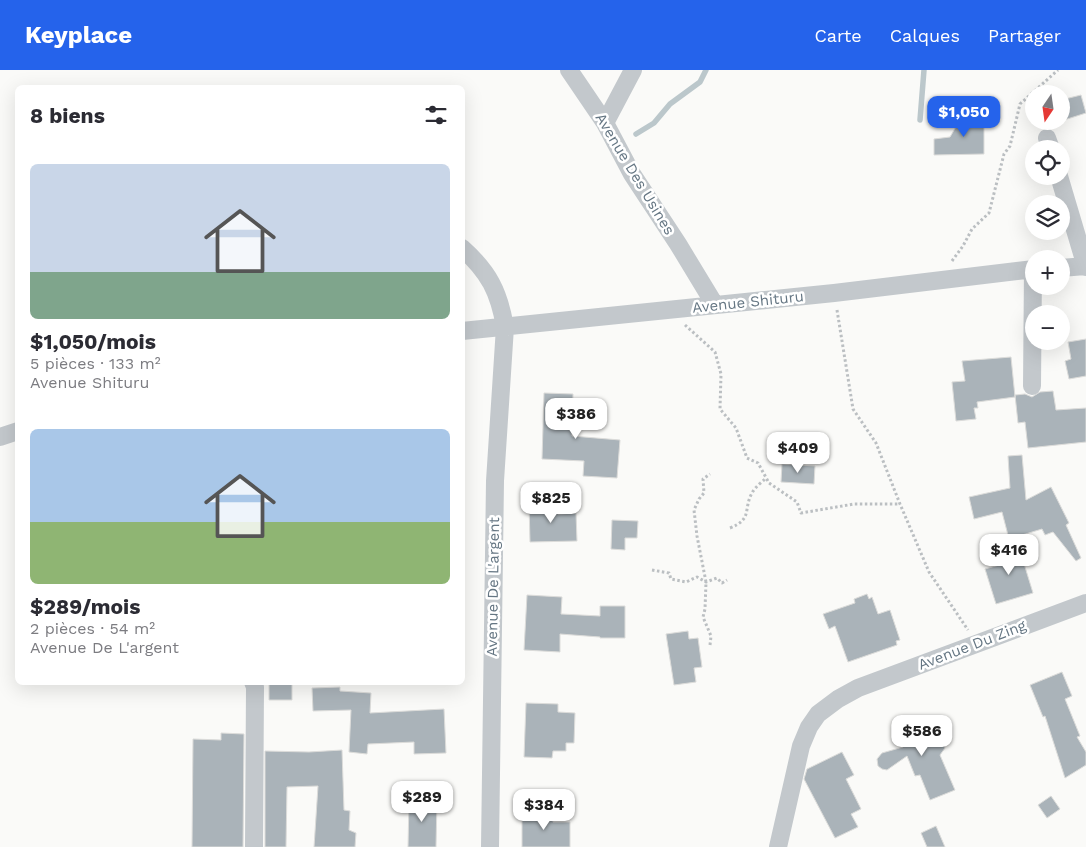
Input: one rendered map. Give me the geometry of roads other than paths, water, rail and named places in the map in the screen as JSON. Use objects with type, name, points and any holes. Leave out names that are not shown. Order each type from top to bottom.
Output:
[{"type":"street","name":"Avenue Des Usines","points":[[569,70],[605,124],[632,174],[715,305]]},
{"type":"street","points":[[605,124],[632,70]]},
{"type":"street","points":[[1062,185],[1086,266],[1070,267]]},
{"type":"street","name":"Avenue De L'argent","points":[[465,251],[478,262],[490,279],[502,304],[505,327],[495,481],[490,847]]},
{"type":"street","name":"Avenue Shituru","points":[[465,331],[670,311],[1025,270]]},
{"type":"street","points":[[1032,386],[1033,295]]},
{"type":"street","points":[[0,437],[15,432]]},
{"type":"street","name":"Avenue Du Zing","points":[[778,847],[801,746],[809,727],[818,714],[838,699],[858,688],[1086,603]]},
{"type":"street","points":[[254,685],[254,847]]},
{"type":"waterway","points":[[636,134],[654,123],[670,104],[700,82],[706,70]]},
{"type":"waterway","points":[[920,120],[924,70]]}]
